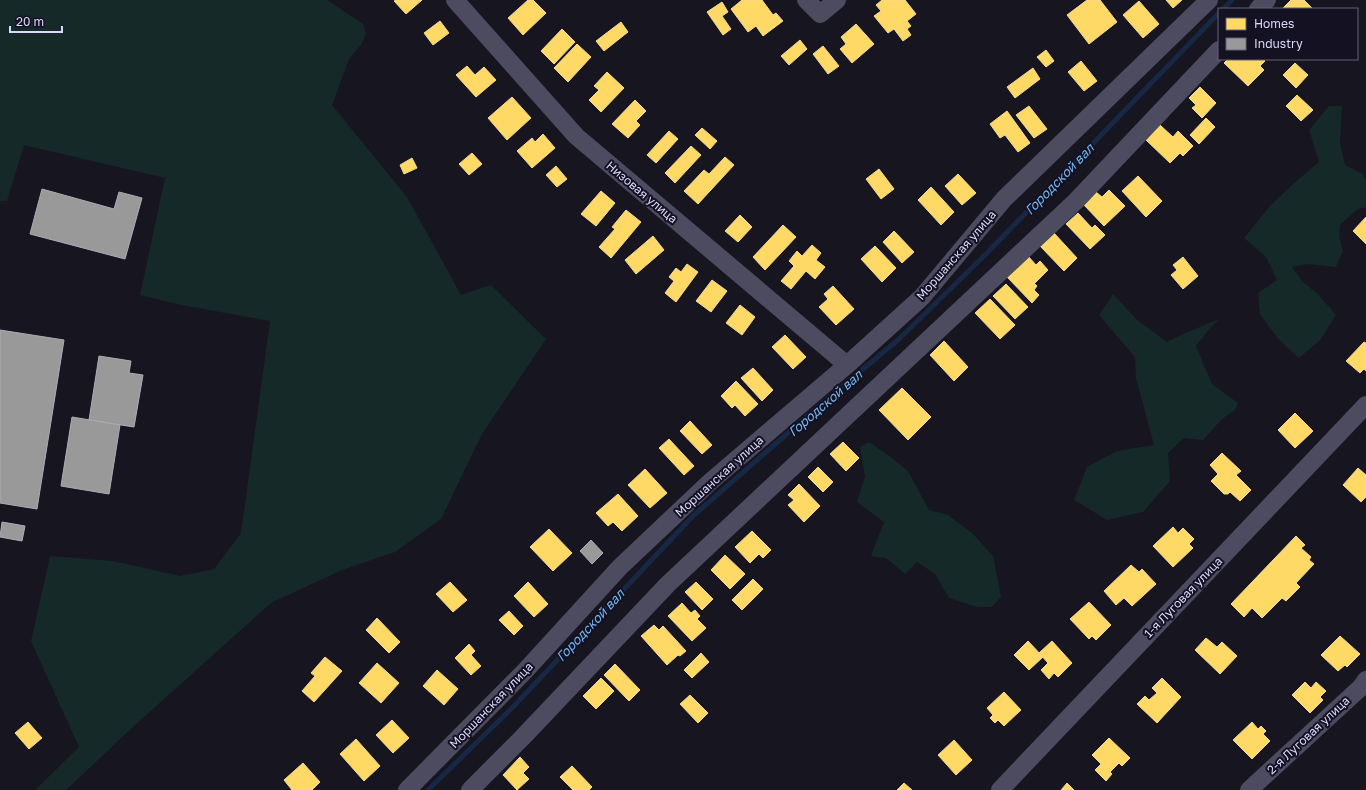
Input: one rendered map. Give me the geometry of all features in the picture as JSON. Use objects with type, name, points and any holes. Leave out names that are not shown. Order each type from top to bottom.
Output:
[{"type":"street","name":"Низовая улица","points":[[455,0],[576,136],[847,365]]},
{"type":"street","points":[[806,0],[820,14],[837,0]]},
{"type":"street","name":"Моршанская улица","points":[[407,790],[524,672],[620,567],[710,482],[847,365],[922,296],[1004,199],[1209,0]]},
{"type":"street","points":[[1259,8],[1267,0]]},
{"type":"street","points":[[470,790],[668,584],[1076,201],[1218,51]]},
{"type":"street","name":"1-я Луговая улица","points":[[1000,790],[1366,405]]},
{"type":"street","name":"2-я Луговая улица","points":[[1249,790],[1361,687],[1366,680]]},
{"type":"green space","points":[[0,0],[327,0],[363,24],[366,33],[361,45],[349,59],[332,105],[407,197],[461,295],[491,285],[546,339],[482,434],[441,519],[395,552],[342,570],[271,603],[134,726],[66,790],[35,790],[79,747],[31,641],[50,556],[113,561],[180,576],[214,569],[241,533],[270,321],[181,305],[140,295],[165,178],[24,145],[7,201],[0,201]]},
{"type":"green space","points":[[1329,106],[1342,106],[1340,143],[1345,165],[1363,174],[1366,181],[1366,207],[1358,209],[1340,225],[1339,236],[1343,251],[1336,267],[1308,264],[1292,267],[1302,281],[1319,295],[1336,315],[1320,340],[1299,358],[1279,340],[1260,314],[1258,293],[1277,280],[1266,257],[1244,238],[1270,206],[1319,162],[1309,130]]},
{"type":"green space","points":[[1113,294],[1137,320],[1167,342],[1219,319],[1196,346],[1212,384],[1238,403],[1235,410],[1222,419],[1203,440],[1184,438],[1168,453],[1170,481],[1143,512],[1107,520],[1074,500],[1087,467],[1117,451],[1154,445],[1136,378],[1135,357],[1099,315]]},
{"type":"green space","points":[[869,442],[908,471],[929,510],[948,515],[972,533],[993,556],[1001,597],[992,607],[977,607],[949,598],[935,574],[917,562],[905,574],[886,558],[871,556],[884,522],[857,502],[865,476],[860,447]]},
{"type":"building: Homes","points":[[422,0],[406,14],[394,1]]},
{"type":"building: Homes","points":[[528,0],[533,0],[546,13],[523,35],[508,18]]},
{"type":"building: Homes","points":[[742,0],[762,0],[773,15],[776,13],[783,21],[763,36],[756,26],[748,32],[731,9]]},
{"type":"building: Homes","points":[[882,0],[905,0],[916,14],[907,21],[911,26],[907,29],[911,35],[903,41],[894,29],[888,33],[874,16],[881,11],[876,5]]},
{"type":"building: Homes","points":[[1087,0],[1100,0],[1117,22],[1089,44],[1067,15]]},
{"type":"building: Homes","points":[[1166,0],[1182,0],[1173,8]]},
{"type":"building: Homes","points":[[1291,0],[1304,0],[1312,8],[1283,8]]},
{"type":"building: Homes","points":[[1139,1],[1159,24],[1143,38],[1123,15]]},
{"type":"building: Homes","points":[[722,2],[728,12],[722,16],[731,29],[723,35],[707,12]]},
{"type":"building: Homes","points":[[440,21],[449,33],[433,45],[424,33]]},
{"type":"building: Homes","points":[[621,22],[628,32],[604,51],[596,41]]},
{"type":"building: Homes","points":[[856,24],[874,44],[852,63],[840,49],[846,44],[841,37]]},
{"type":"building: Homes","points":[[562,29],[575,42],[554,64],[541,51]]},
{"type":"building: Homes","points":[[800,40],[807,49],[789,65],[781,56]]},
{"type":"building: Homes","points":[[577,44],[591,57],[568,82],[554,68]]},
{"type":"building: Homes","points":[[823,46],[839,66],[828,74],[813,54]]},
{"type":"building: Homes","points":[[1046,50],[1054,61],[1046,67],[1037,57]]},
{"type":"building: Homes","points":[[1227,60],[1265,61],[1260,66],[1264,70],[1248,86],[1224,63]]},
{"type":"building: Homes","points":[[1081,61],[1097,81],[1084,91],[1068,72]]},
{"type":"building: Homes","points":[[1295,63],[1308,75],[1296,88],[1283,75]]},
{"type":"building: Homes","points":[[467,66],[475,75],[484,67],[496,80],[476,97],[456,75]]},
{"type":"building: Homes","points":[[1033,68],[1040,79],[1015,98],[1007,87]]},
{"type":"building: Homes","points":[[607,72],[624,88],[601,112],[589,100],[599,90],[594,86]]},
{"type":"building: Homes","points":[[1200,87],[1216,103],[1202,118],[1192,108],[1196,105],[1189,98]]},
{"type":"building: Homes","points":[[1297,95],[1313,110],[1301,121],[1286,106]]},
{"type":"building: Homes","points":[[512,97],[531,118],[507,140],[488,118]]},
{"type":"building: Homes","points":[[635,100],[646,111],[636,121],[640,125],[628,138],[612,124]]},
{"type":"building: Homes","points":[[1029,106],[1047,129],[1034,138],[1016,115]]},
{"type":"building: Homes","points":[[1007,111],[1030,143],[1018,152],[1005,135],[1000,138],[990,124]]},
{"type":"building: Homes","points":[[1206,118],[1215,127],[1199,144],[1190,135]]},
{"type":"building: Homes","points":[[1160,125],[1173,137],[1178,131],[1193,146],[1183,156],[1180,153],[1170,163],[1146,140]]},
{"type":"building: Homes","points":[[702,128],[717,141],[710,149],[695,135]]},
{"type":"building: Homes","points":[[669,131],[678,139],[656,163],[647,155]]},
{"type":"building: Homes","points":[[543,134],[555,148],[532,168],[517,151],[532,138],[535,142]]},
{"type":"building: Homes","points":[[691,146],[701,155],[675,183],[665,173]]},
{"type":"building: Homes","points":[[472,153],[482,164],[469,175],[459,164]]},
{"type":"building: Homes","points":[[725,157],[734,165],[698,204],[684,191],[704,170],[709,174]]},
{"type":"building: Homes","points":[[412,158],[417,168],[404,174],[400,165]]},
{"type":"building: Homes","points":[[556,166],[567,179],[557,187],[546,175]]},
{"type":"building: Homes","points":[[879,169],[894,189],[881,199],[866,179]]},
{"type":"building: Homes","points":[[958,174],[976,193],[962,205],[945,186]]},
{"type":"building: Homes","points":[[1138,176],[1162,201],[1146,217],[1122,191]]},
{"type":"building: Homes","points":[[931,187],[954,212],[941,225],[918,200]]},
{"type":"building: Homes","points":[[1109,190],[1125,206],[1104,226],[1083,204],[1096,192],[1102,197]]},
{"type":"building: Homes","points":[[601,191],[615,203],[596,226],[581,214]]},
{"type":"building: Homes","points":[[626,210],[641,222],[611,258],[599,247],[615,229],[612,227]]},
{"type":"building: Homes","points":[[1078,213],[1092,228],[1095,225],[1105,235],[1090,249],[1066,224]]},
{"type":"building: Homes","points":[[740,215],[752,227],[738,242],[725,231]]},
{"type":"building: Homes","points":[[1366,217],[1366,244],[1353,231]]},
{"type":"building: Homes","points":[[783,225],[796,237],[765,270],[753,257]]},
{"type":"building: Homes","points":[[894,231],[914,252],[902,263],[883,242]]},
{"type":"building: Homes","points":[[1054,233],[1077,258],[1064,271],[1040,246]]},
{"type":"building: Homes","points":[[653,236],[664,250],[636,274],[625,260]]},
{"type":"building: Homes","points":[[812,245],[821,253],[816,260],[825,267],[815,279],[806,271],[791,289],[781,281],[794,266],[789,261],[797,251],[802,256]]},
{"type":"building: Homes","points":[[875,246],[896,268],[882,282],[861,259]]},
{"type":"building: Homes","points":[[1028,256],[1036,265],[1040,261],[1048,270],[1035,283],[1029,278],[1037,286],[1034,290],[1039,295],[1032,303],[1007,277]]},
{"type":"building: Homes","points":[[1183,257],[1198,276],[1183,289],[1171,275],[1177,270],[1173,265]]},
{"type":"building: Homes","points":[[687,264],[698,272],[676,302],[665,293],[674,281],[669,277],[676,268],[681,272]]},
{"type":"building: Homes","points":[[712,280],[727,291],[711,312],[696,301]]},
{"type":"building: Homes","points":[[1006,284],[1028,307],[1015,319],[993,296]]},
{"type":"building: Homes","points":[[833,286],[854,309],[836,325],[819,307],[828,299],[824,294]]},
{"type":"building: Homes","points":[[990,299],[1015,325],[1000,339],[975,313]]},
{"type":"building: Homes","points":[[740,305],[755,317],[742,335],[726,323]]},
{"type":"building: Homes","points":[[785,335],[806,357],[793,369],[772,347]]},
{"type":"building: Homes","points":[[944,341],[968,367],[954,381],[930,355]]},
{"type":"building: Homes","points":[[1364,342],[1366,343],[1366,371],[1364,369],[1360,373],[1346,361]]},
{"type":"building: Homes","points":[[753,368],[773,390],[762,401],[741,378]]},
{"type":"building: Homes","points":[[736,381],[758,404],[745,416],[735,405],[732,408],[721,396]]},
{"type":"building: Homes","points":[[902,388],[931,417],[908,440],[879,410]]},
{"type":"building: Homes","points":[[1295,413],[1313,431],[1295,448],[1278,430]]},
{"type":"building: Homes","points":[[690,421],[712,445],[702,454],[680,431]]},
{"type":"building: Homes","points":[[669,439],[694,466],[684,475],[659,448]]},
{"type":"building: Homes","points":[[843,442],[859,458],[846,471],[830,454]]},
{"type":"building: Homes","points":[[1222,453],[1241,471],[1236,475],[1251,490],[1240,501],[1230,492],[1228,494],[1224,494],[1211,481],[1218,474],[1210,465]]},
{"type":"building: Homes","points":[[818,467],[833,482],[823,492],[808,477]]},
{"type":"building: Homes","points":[[1358,468],[1366,475],[1366,497],[1361,502],[1343,485]]},
{"type":"building: Homes","points":[[645,469],[667,493],[650,508],[628,485]]},
{"type":"building: Homes","points":[[799,484],[820,506],[804,522],[788,505],[794,500],[788,495]]},
{"type":"building: Homes","points":[[618,494],[638,516],[622,531],[613,522],[608,526],[596,513]]},
{"type":"building: Homes","points":[[1173,527],[1178,533],[1183,528],[1194,539],[1189,544],[1193,548],[1173,567],[1153,546]]},
{"type":"building: Homes","points":[[549,529],[572,553],[553,571],[530,547]]},
{"type":"building: Homes","points":[[752,531],[771,550],[763,558],[759,554],[750,563],[735,547]]},
{"type":"building: Homes","points":[[1296,536],[1305,545],[1301,548],[1311,557],[1309,560],[1314,564],[1296,583],[1300,587],[1286,601],[1282,598],[1262,618],[1252,608],[1244,617],[1231,604]]},
{"type":"building: Homes","points":[[725,555],[745,574],[730,589],[711,570]]},
{"type":"building: Homes","points":[[1131,565],[1139,572],[1142,569],[1156,584],[1132,606],[1124,598],[1116,605],[1104,591]]},
{"type":"building: Homes","points":[[753,579],[763,589],[742,610],[732,600]]},
{"type":"building: Homes","points":[[450,582],[467,600],[453,612],[436,594]]},
{"type":"building: Homes","points":[[528,582],[548,604],[534,617],[514,596]]},
{"type":"building: Homes","points":[[696,582],[713,599],[702,610],[685,592]]},
{"type":"building: Homes","points":[[1089,602],[1111,625],[1096,640],[1092,636],[1089,639],[1070,619]]},
{"type":"building: Homes","points":[[682,603],[691,613],[695,610],[700,616],[697,619],[706,628],[692,641],[668,616]]},
{"type":"building: Homes","points":[[509,611],[523,626],[514,635],[499,620]]},
{"type":"building: Homes","points":[[377,618],[400,642],[389,653],[366,630]]},
{"type":"building: Homes","points":[[654,625],[659,630],[663,626],[686,651],[680,656],[678,655],[667,665],[641,636]]},
{"type":"building: Homes","points":[[1340,636],[1360,654],[1347,667],[1345,665],[1338,671],[1321,655]]},
{"type":"building: Homes","points":[[1206,638],[1217,647],[1222,642],[1237,656],[1220,674],[1195,650]]},
{"type":"building: Homes","points":[[1028,641],[1043,657],[1029,670],[1014,655]]},
{"type":"building: Homes","points":[[1052,641],[1072,663],[1058,677],[1054,673],[1049,679],[1041,670],[1048,663],[1039,653]]},
{"type":"building: Homes","points":[[469,644],[475,651],[471,655],[481,666],[471,675],[455,658]]},
{"type":"building: Homes","points":[[701,653],[709,662],[692,678],[684,670]]},
{"type":"building: Homes","points":[[325,657],[342,671],[314,702],[302,691],[315,676],[311,673]]},
{"type":"building: Homes","points":[[377,663],[399,683],[381,703],[359,683]]},
{"type":"building: Homes","points":[[615,664],[640,690],[629,701],[604,675]]},
{"type":"building: Homes","points":[[437,670],[458,689],[444,705],[423,686]]},
{"type":"building: Homes","points":[[601,678],[614,691],[596,709],[583,696]]},
{"type":"building: Homes","points":[[1162,678],[1181,697],[1157,723],[1137,704],[1145,696],[1149,700],[1157,693],[1152,688]]},
{"type":"building: Homes","points":[[1305,682],[1311,688],[1316,682],[1326,691],[1320,697],[1323,700],[1310,713],[1292,695]]},
{"type":"building: Homes","points":[[1004,692],[1021,710],[1004,726],[998,720],[995,723],[990,718],[993,715],[987,708]]},
{"type":"building: Homes","points":[[690,695],[708,713],[698,723],[680,704]]},
{"type":"building: Homes","points":[[392,720],[409,738],[393,753],[376,735]]},
{"type":"building: Homes","points":[[28,722],[42,738],[29,749],[15,733]]},
{"type":"building: Homes","points":[[1252,722],[1258,729],[1261,726],[1266,731],[1263,734],[1270,741],[1252,759],[1233,740]]},
{"type":"building: Homes","points":[[1109,738],[1130,758],[1122,766],[1119,763],[1110,772],[1112,774],[1106,781],[1095,770],[1101,764],[1092,755]]},
{"type":"building: Homes","points":[[356,739],[380,766],[364,781],[340,754]]},
{"type":"building: Homes","points":[[954,740],[972,760],[956,775],[938,755]]},
{"type":"building: Homes","points":[[520,757],[529,767],[523,773],[529,779],[517,790],[503,775]]},
{"type":"building: Homes","points":[[303,763],[320,782],[312,790],[292,790],[284,780]]},
{"type":"building: Homes","points":[[572,766],[592,787],[589,790],[573,790],[560,777]]},
{"type":"building: Homes","points":[[904,783],[912,790],[897,790]]},
{"type":"building: Homes","points":[[1067,783],[1074,790],[1061,790]]},
{"type":"building: Industry","points":[[42,189],[114,209],[119,192],[142,198],[125,259],[30,234]]},
{"type":"building: Industry","points":[[0,330],[64,340],[37,509],[0,503]]},
{"type":"building: Industry","points":[[99,356],[131,361],[129,373],[143,375],[134,427],[89,420]]},
{"type":"building: Industry","points":[[72,417],[120,425],[109,494],[61,486]]},
{"type":"building: Industry","points":[[2,522],[25,526],[22,541],[0,537]]},
{"type":"building: Industry","points":[[591,540],[603,553],[592,564],[580,551]]},
{"type":"waterway","name":"Городской вал","points":[[1224,8],[1232,0]]},
{"type":"waterway","name":"Городской вал","points":[[428,790],[514,706],[693,516],[820,405],[898,340],[987,253],[1218,14]]}]
